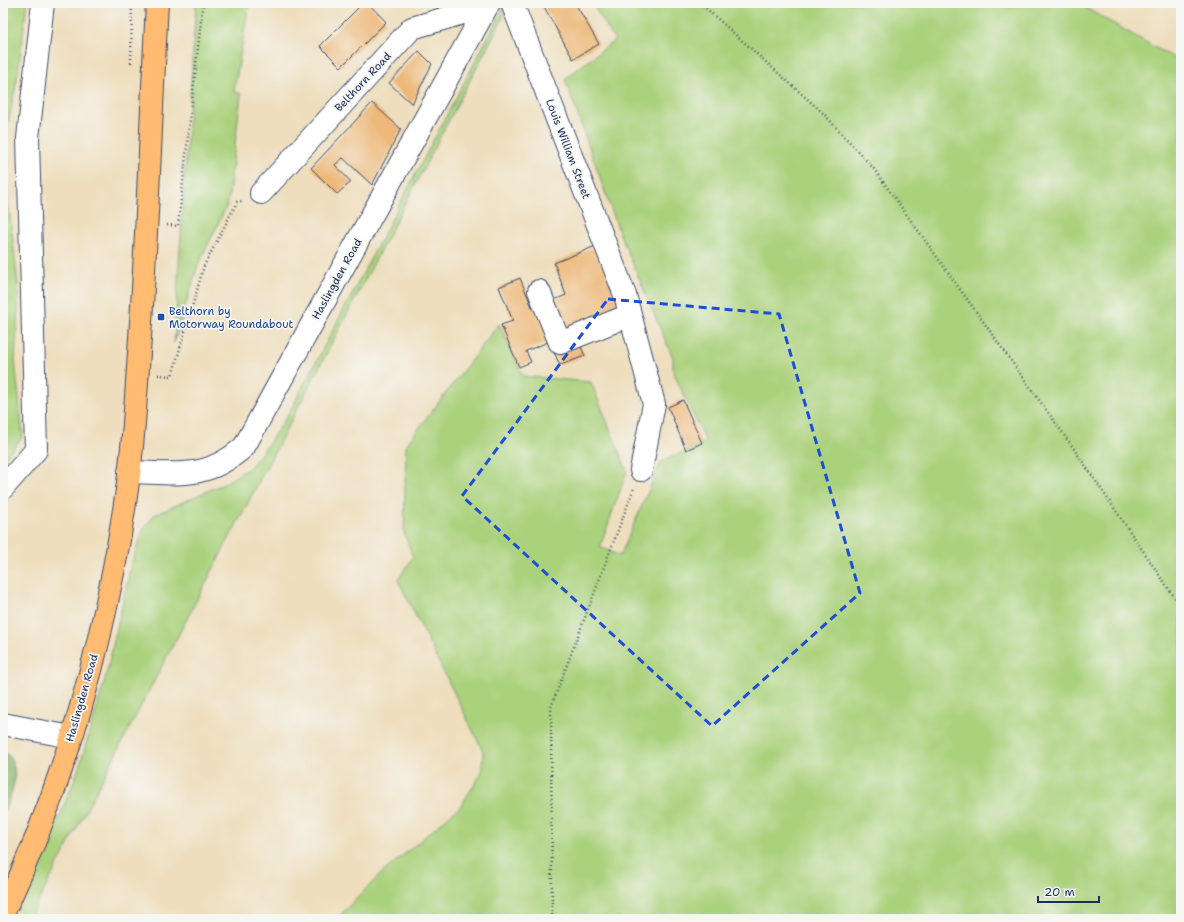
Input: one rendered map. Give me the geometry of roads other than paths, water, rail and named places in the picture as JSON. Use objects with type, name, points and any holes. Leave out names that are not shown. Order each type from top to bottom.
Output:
[{"type":"main road","name":"Haslingden Road","points":[[3,914],[51,802],[98,640],[116,557],[129,472],[137,373],[157,3]]},
{"type":"street","points":[[3,488],[36,450],[28,138],[43,3]]},
{"type":"street","name":"Louis William Street","points":[[512,3],[627,305],[654,404],[641,470]]},
{"type":"street","name":"Belthorn Road","points":[[260,193],[412,28],[488,5]]},
{"type":"street","name":"Haslingden Road","points":[[129,472],[189,474],[207,471],[231,459],[244,447],[488,5]]},
{"type":"street","points":[[539,291],[560,343],[627,305]]},
{"type":"street","points":[[3,724],[71,737]]},
{"type":"place","name":"Belthorn by Motorway Roundabout","points":[[161,317]]}]
